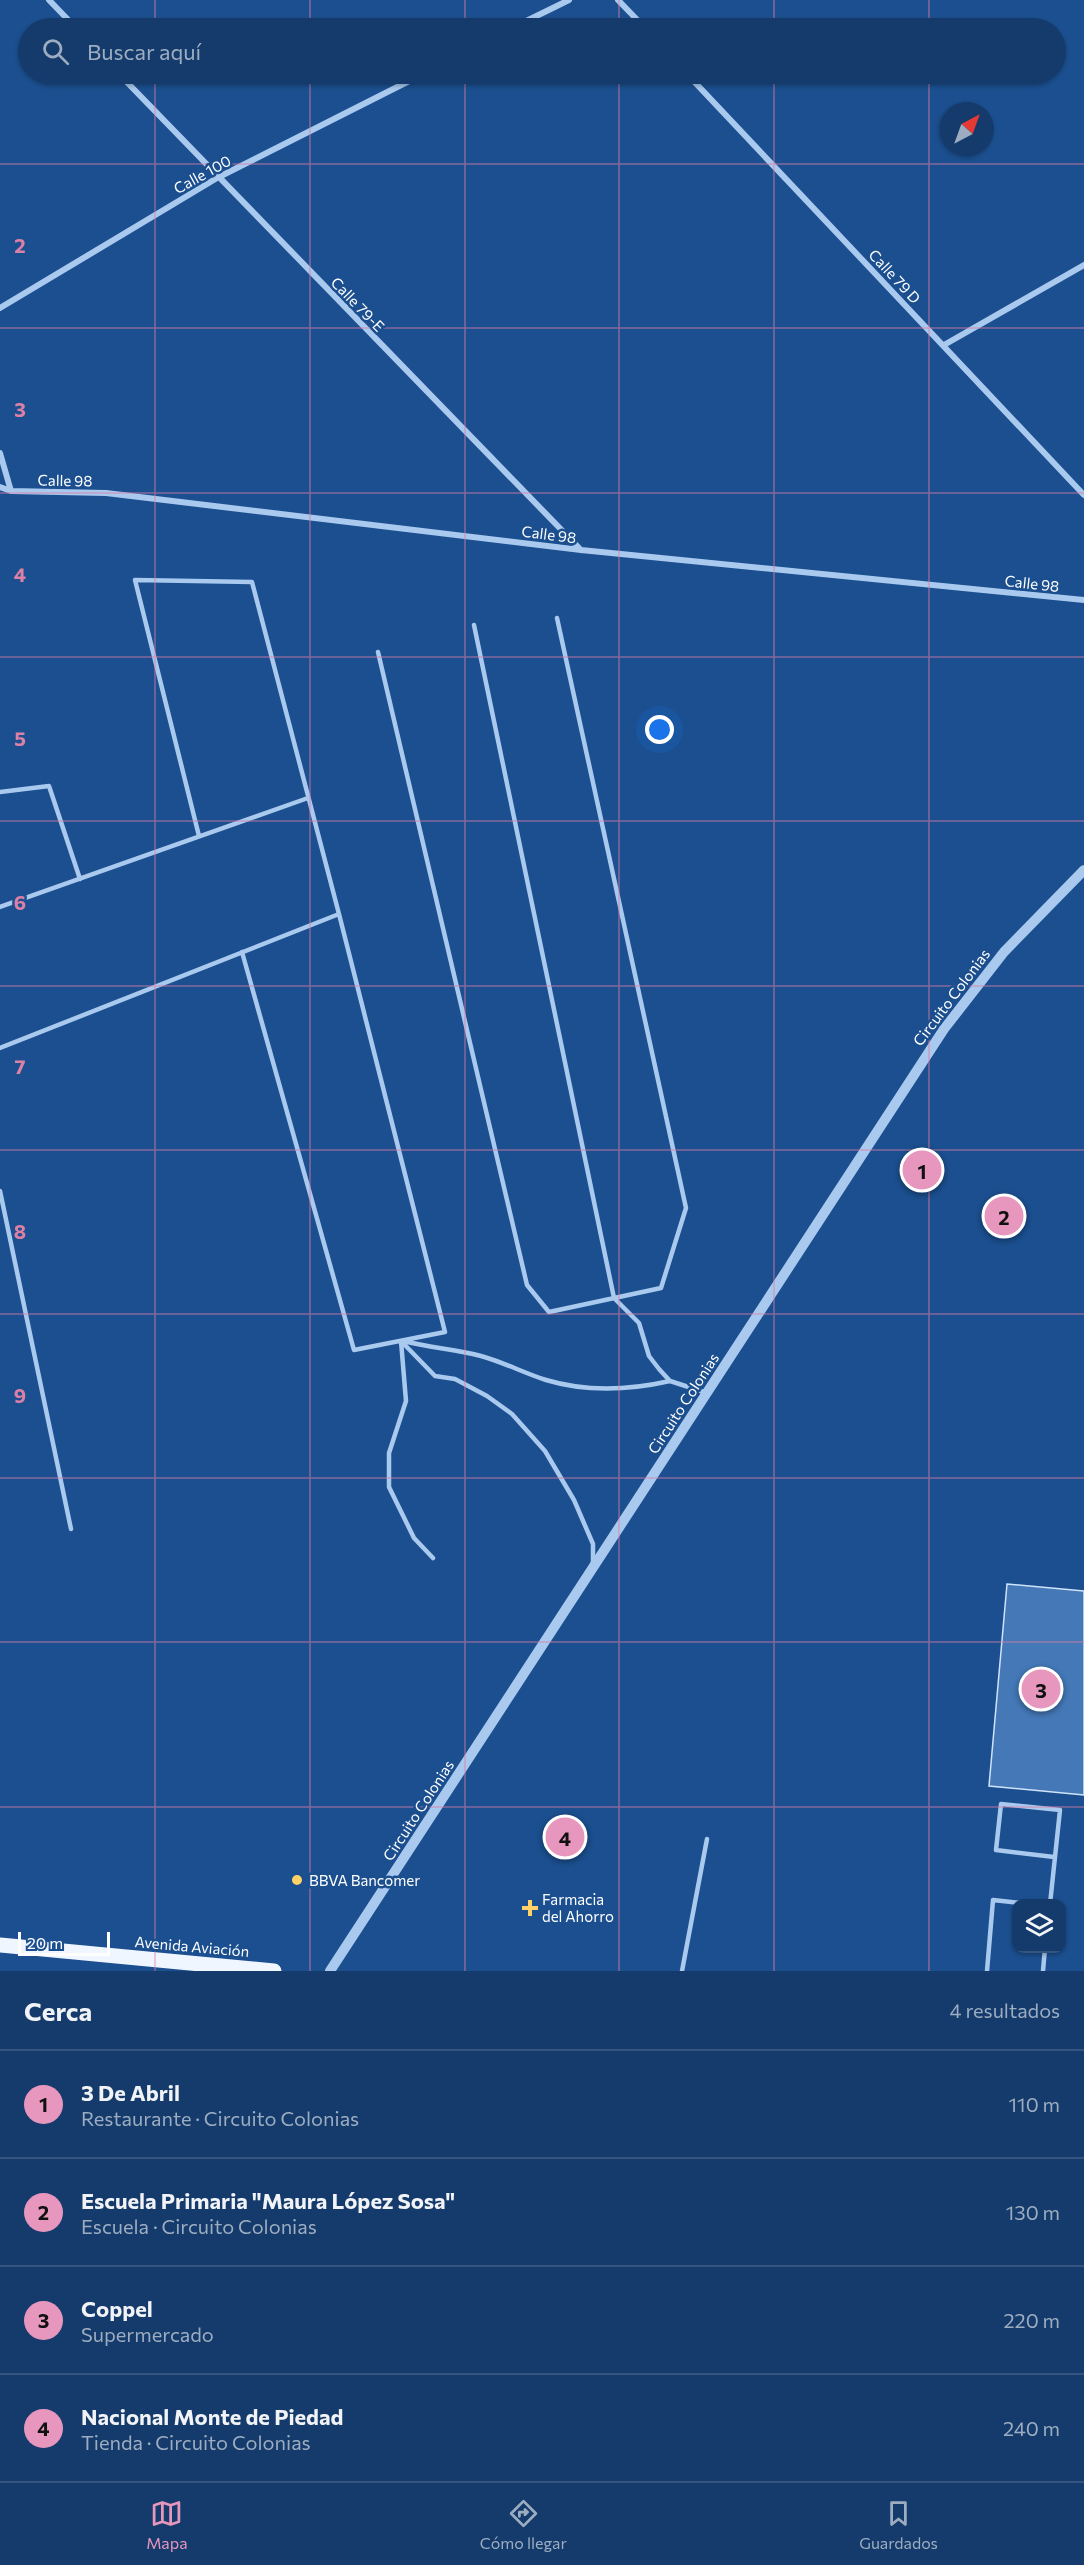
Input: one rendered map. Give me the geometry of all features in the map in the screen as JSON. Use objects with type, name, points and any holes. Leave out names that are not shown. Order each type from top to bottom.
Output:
[{"type":"main road","name":"Avenida Aviación","points":[[0,1945],[274,1971]]},
{"type":"street","points":[[49,0],[66,18]]},
{"type":"street","points":[[532,18],[569,0]]},
{"type":"street","points":[[618,0],[635,18]]},
{"type":"street","name":"Calle 79-E","points":[[128,84],[217,178],[581,550]]},
{"type":"street","name":"Calle 100","points":[[0,308],[217,178],[403,84]]},
{"type":"street","name":"Calle 79 D","points":[[696,84],[1084,495]]},
{"type":"street","points":[[944,345],[1084,265]]},
{"type":"street","points":[[0,453],[11,491]]},
{"type":"street","name":"Calle 98","points":[[0,487],[11,491],[106,493],[581,550],[1084,600]]},
{"type":"street","name":"Circuito Colonias","points":[[330,1971],[944,1029],[1004,952],[1084,870]]},
{"type":"lane","points":[[199,836],[135,580],[252,582],[445,1332],[354,1350],[242,952]]},
{"type":"lane","points":[[378,652],[527,1285],[549,1312],[661,1288],[686,1208],[558,618]]},
{"type":"lane","points":[[474,626],[614,1298],[639,1323],[649,1356],[670,1381]]},
{"type":"lane","points":[[0,792],[49,786],[80,879]]},
{"type":"lane","points":[[0,907],[308,798]]},
{"type":"lane","points":[[0,1048],[339,914]]},
{"type":"lane","points":[[0,1191],[71,1529]]},
{"type":"lane","points":[[401,1341],[483,1356],[549,1381],[577,1386],[613,1388],[647,1386],[670,1381],[707,1393]]},
{"type":"lane","points":[[401,1341],[406,1401],[389,1453],[389,1488],[414,1538],[433,1558]]},
{"type":"lane","points":[[401,1341],[435,1376],[454,1379],[487,1396],[512,1414],[545,1451],[574,1500],[593,1544],[594,1569]]},
{"type":"lane","points":[[1050,1899],[1060,1810],[1001,1804],[996,1850],[1054,1857]]},
{"type":"lane","points":[[682,1971],[707,1839]]},
{"type":"lane","points":[[987,1971],[993,1900],[1012,1902]]},
{"type":"lane","points":[[1043,1971],[1045,1953]]},
{"type":"building","points":[[1007,1584],[1084,1591],[1084,1795],[989,1786]]},
{"type":"place","name":"3 De Abril","points":[[922,1170]]},
{"type":"place","name":"Escuela Primaria \"Maura López Sosa\"","points":[[1004,1216]]},
{"type":"place","name":"Coppel","points":[[1041,1689]]},
{"type":"place","name":"Nacional Monte de Piedad","points":[[565,1837]]},
{"type":"place","name":"BBVA Bancomer","points":[[297,1880]]},
{"type":"place","name":"Farmacia del Ahorro","points":[[530,1908]]}]
